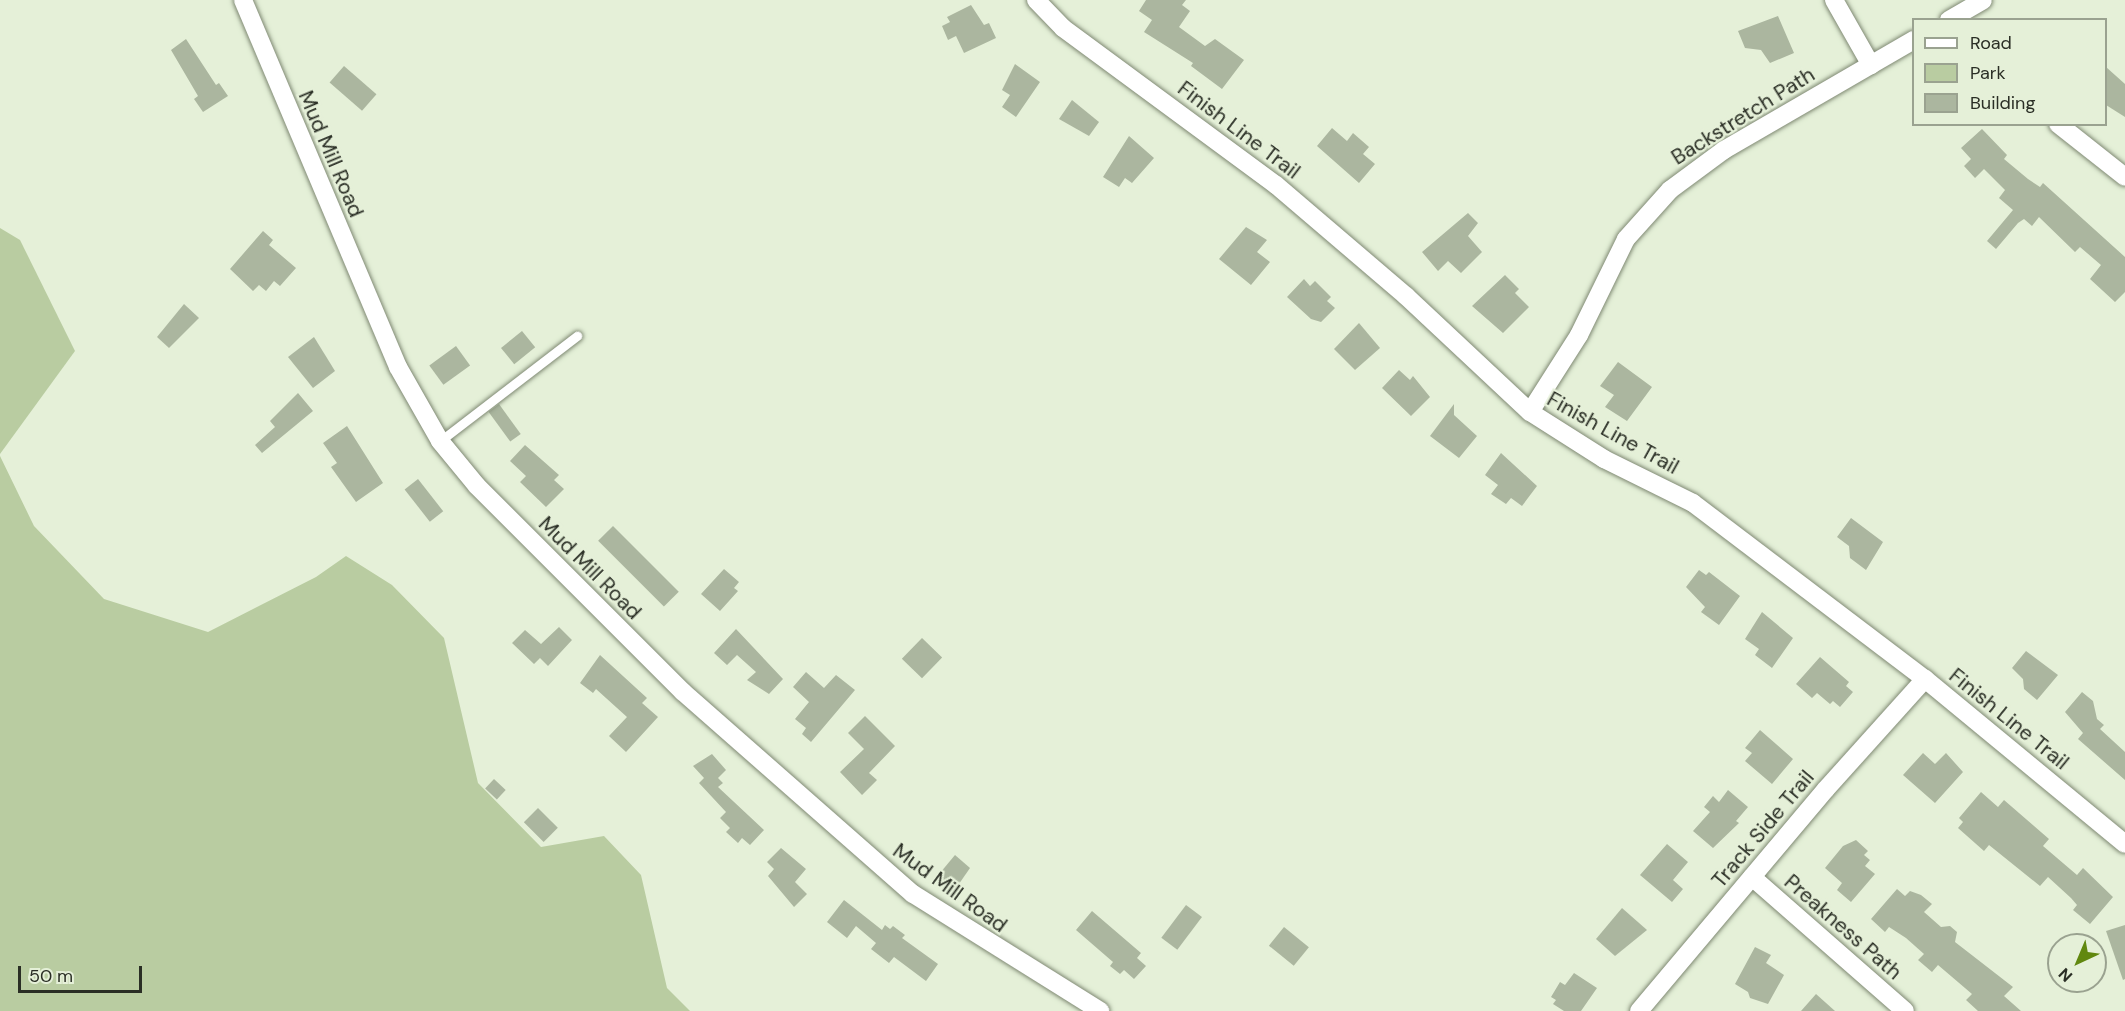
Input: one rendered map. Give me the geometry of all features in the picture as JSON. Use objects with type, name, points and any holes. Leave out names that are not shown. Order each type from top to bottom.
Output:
[{"type":"street","name":"Mud Mill Road","points":[[243,0],[398,367],[441,441],[477,486],[579,590],[812,809],[913,894],[1100,1011]]},
{"type":"street","name":"Finish Line Trail","points":[[1036,0],[1063,28],[1276,185],[1406,296],[1530,412],[1604,459],[1693,502],[1925,679],[2125,844]]},
{"type":"street","points":[[1834,0],[1871,64]]},
{"type":"street","points":[[1954,18],[1975,9]]},
{"type":"street","name":"Backstretch Path","points":[[1530,412],[1579,335],[1626,239],[1670,189],[1724,150],[1912,41]]},
{"type":"street","points":[[2061,126],[2125,177]]},
{"type":"street","name":"Track Side Trail","points":[[1639,1011],[1752,877],[1925,679]]},
{"type":"street","name":"Preakness Path","points":[[1752,877],[1905,1011]]},
{"type":"lane","points":[[441,441],[577,336]]},
{"type":"green space","points":[[0,228],[20,240],[75,351],[0,454]]},
{"type":"green space","points":[[0,456],[34,526],[104,599],[208,632],[316,577],[346,556],[392,585],[444,638],[478,783],[541,847],[604,836],[641,875],[667,988],[690,1011],[0,1011]]},
{"type":"building","points":[[1146,0],[1186,0],[1182,5],[1190,11],[1179,27],[1205,46],[1215,39],[1244,60],[1222,89],[1191,66],[1193,63],[1144,32],[1152,20],[1139,11]]},
{"type":"building","points":[[971,5],[984,25],[989,23],[996,38],[964,53],[956,36],[948,40],[942,26],[950,22],[947,17]]},
{"type":"building","points":[[1778,16],[1794,53],[1770,63],[1761,50],[1745,48],[1738,31]]},
{"type":"building","points":[[186,39],[216,85],[219,83],[228,96],[203,112],[194,99],[198,96],[171,50]]},
{"type":"building","points":[[1015,64],[1040,82],[1016,117],[1002,107],[1010,95],[1002,90]]},
{"type":"building","points":[[344,66],[376,94],[362,111],[330,83]]},
{"type":"building","points":[[2107,68],[2125,84],[2125,117],[2107,106]]},
{"type":"building","points":[[1072,100],[1099,122],[1089,136],[1059,119]]},
{"type":"building","points":[[1332,128],[1347,141],[1353,133],[1369,147],[1363,154],[1375,164],[1359,183],[1317,146]]},
{"type":"building","points":[[1982,129],[2007,155],[2004,159],[2040,187],[2043,183],[2125,257],[2125,292],[2115,302],[2090,279],[2101,265],[2080,247],[2075,252],[2039,217],[2032,226],[2024,219],[2018,223],[1996,249],[1987,241],[2013,210],[1999,198],[2005,190],[1984,169],[1975,178],[1964,166],[1971,159],[1961,148]]},
{"type":"building","points":[[1129,136],[1154,158],[1132,183],[1125,178],[1119,187],[1103,177]]},
{"type":"building","points":[[1468,213],[1478,223],[1468,236],[1482,252],[1461,273],[1448,261],[1438,271],[1422,252]]},
{"type":"building","points":[[1246,227],[1267,240],[1257,252],[1270,262],[1251,285],[1219,259]]},
{"type":"building","points":[[263,231],[273,240],[269,245],[296,268],[280,286],[274,281],[266,291],[259,285],[253,291],[230,269]]},
{"type":"building","points":[[1505,275],[1519,289],[1515,293],[1529,307],[1503,333],[1472,306]]},
{"type":"building","points":[[1304,279],[1310,286],[1315,281],[1331,297],[1327,301],[1335,308],[1321,322],[1311,319],[1287,297]]},
{"type":"building","points":[[184,304],[199,318],[169,348],[157,337]]},
{"type":"building","points":[[1359,323],[1380,348],[1355,370],[1334,349]]},
{"type":"building","points":[[522,331],[535,347],[514,364],[501,348]]},
{"type":"building","points":[[314,337],[335,371],[313,388],[288,357]]},
{"type":"building","points":[[456,346],[470,365],[443,385],[429,365]]},
{"type":"building","points":[[1618,362],[1652,387],[1627,421],[1605,407],[1614,395],[1600,386]]},
{"type":"building","points":[[1399,370],[1410,380],[1413,376],[1430,397],[1411,416],[1382,388]]},
{"type":"building","points":[[298,393],[313,411],[262,453],[255,445],[275,427],[270,421]]},
{"type":"building","points":[[499,404],[521,434],[510,442],[488,412]]},
{"type":"building","points":[[1454,404],[1454,415],[1477,436],[1459,458],[1430,436]]},
{"type":"building","points":[[347,426],[383,483],[356,502],[331,467],[337,463],[323,443]]},
{"type":"building","points":[[525,445],[559,475],[554,480],[564,489],[546,507],[520,482],[526,476],[510,461]]},
{"type":"building","points":[[1501,453],[1537,486],[1522,506],[1511,498],[1506,504],[1491,494],[1498,485],[1485,475]]},
{"type":"building","points":[[418,479],[443,511],[430,522],[405,489]]},
{"type":"building","points":[[1851,518],[1883,542],[1866,570],[1850,558],[1849,546],[1837,537]]},
{"type":"building","points":[[613,526],[679,592],[664,607],[598,541]]},
{"type":"building","points":[[724,569],[739,582],[734,588],[738,591],[720,611],[701,594]]},
{"type":"building","points":[[1699,570],[1706,575],[1709,572],[1740,596],[1719,625],[1701,612],[1705,607],[1686,587]]},
{"type":"building","points":[[1762,612],[1793,638],[1772,668],[1755,655],[1759,649],[1745,639]]},
{"type":"building","points":[[559,627],[572,640],[548,666],[540,658],[534,664],[512,643],[525,630],[541,644]]},
{"type":"building","points":[[736,629],[783,679],[769,694],[747,680],[756,672],[737,655],[727,665],[714,653]]},
{"type":"building","points":[[922,638],[942,657],[922,678],[902,659]]},
{"type":"building","points":[[2026,651],[2058,675],[2037,700],[2024,689],[2023,679],[2012,668]]},
{"type":"building","points":[[600,655],[647,698],[642,703],[658,717],[626,752],[609,736],[627,717],[596,689],[593,693],[580,683]]},
{"type":"building","points":[[1820,657],[1849,682],[1846,686],[1853,692],[1840,707],[1833,701],[1830,704],[1817,693],[1812,698],[1796,684]]},
{"type":"building","points":[[806,672],[824,688],[836,675],[855,690],[811,742],[802,734],[806,728],[795,719],[809,702],[793,687]]},
{"type":"building","points":[[2082,692],[2093,701],[2097,719],[2104,725],[2100,729],[2125,752],[2125,780],[2078,739],[2083,733],[2065,712]]},
{"type":"building","points":[[865,716],[895,746],[869,773],[877,780],[862,795],[840,772],[864,749],[848,733]]},
{"type":"building","points":[[1760,730],[1793,759],[1772,784],[1745,761],[1752,753],[1745,748]]},
{"type":"building","points":[[1923,753],[1935,764],[1946,753],[1963,772],[1935,803],[1903,775]]},
{"type":"building","points":[[712,754],[726,770],[718,778],[723,783],[718,787],[764,830],[750,845],[742,838],[738,843],[726,832],[730,828],[720,818],[726,812],[699,783],[704,778],[693,766]]},
{"type":"building","points":[[494,779],[506,790],[497,799],[485,789]]},
{"type":"building","points":[[1728,790],[1748,807],[1736,821],[1739,823],[1713,848],[1693,831],[1710,812],[1704,807],[1713,796],[1719,802]]},
{"type":"building","points":[[1981,792],[1998,807],[2004,800],[2049,839],[2043,846],[2077,875],[2083,868],[2113,897],[2090,924],[2073,910],[2077,905],[2048,877],[2040,886],[1989,845],[1984,851],[1958,828],[1963,822],[1959,818]]},
{"type":"building","points":[[538,808],[558,828],[544,842],[524,822]]},
{"type":"building","points":[[1856,840],[1868,851],[1864,855],[1870,860],[1865,866],[1875,874],[1851,902],[1837,890],[1842,883],[1825,868],[1843,846]]},
{"type":"building","points":[[1667,844],[1688,862],[1673,880],[1683,889],[1672,902],[1640,875]]},
{"type":"building","points":[[781,848],[806,869],[795,882],[807,894],[794,907],[768,876],[774,869],[767,862]]},
{"type":"building","points":[[955,855],[970,868],[952,894],[935,879]]},
{"type":"building","points":[[1897,889],[1905,896],[1910,891],[1921,895],[1932,904],[1924,912],[1941,927],[1950,926],[1957,932],[1955,942],[2013,987],[2004,996],[2021,1011],[1978,1011],[1966,1000],[1972,994],[1938,965],[1932,972],[1918,960],[1924,954],[1906,938],[1889,927],[1885,932],[1871,919]]},
{"type":"building","points":[[844,900],[882,930],[885,925],[890,929],[893,926],[905,935],[902,938],[938,964],[926,981],[894,957],[889,963],[871,949],[876,943],[856,926],[847,938],[827,922]]},
{"type":"building","points":[[1186,905],[1202,917],[1177,950],[1161,938]]},
{"type":"building","points":[[1622,908],[1647,930],[1615,956],[1596,939]]},
{"type":"building","points":[[1092,911],[1141,953],[1137,958],[1146,966],[1134,979],[1124,970],[1120,974],[1110,966],[1113,962],[1076,930]]},
{"type":"building","points":[[2125,925],[2125,979],[2123,980],[2107,933],[2106,931]]},
{"type":"building","points":[[1284,927],[1309,947],[1294,966],[1269,946]]},
{"type":"building","points":[[1755,947],[1771,955],[1766,963],[1784,975],[1768,1004],[1750,998],[1748,992],[1735,984]]},
{"type":"building","points":[[1574,973],[1597,988],[1581,1011],[1564,1011],[1553,1004],[1556,1000],[1551,997],[1560,982],[1565,985]]},
{"type":"building","points":[[1816,994],[1835,1011],[1801,1011]]}]
